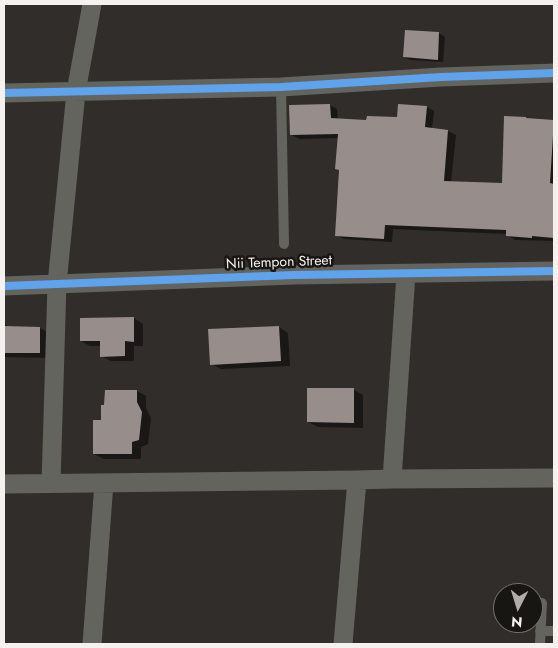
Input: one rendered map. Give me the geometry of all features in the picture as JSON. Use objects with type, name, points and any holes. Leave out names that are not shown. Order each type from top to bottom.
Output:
[{"type":"street","points":[[51,483],[57,284],[76,92],[92,4]]},
{"type":"street","points":[[4,93],[280,87],[441,77],[554,73]]},
{"type":"street","name":"Nii Tempon Street","points":[[4,286],[294,275],[554,271]]},
{"type":"street","points":[[392,478],[406,274]]},
{"type":"street","points":[[4,484],[392,478],[554,478]]},
{"type":"street","points":[[343,644],[356,480]]},
{"type":"street","points":[[92,644],[104,483]]},
{"type":"lane","points":[[280,87],[284,244]]},
{"type":"building","points":[[405,30],[439,32],[438,60],[403,57]]},
{"type":"building","points":[[330,104],[331,118],[366,120],[367,116],[397,117],[398,104],[427,106],[425,127],[448,130],[444,181],[502,183],[504,116],[554,120],[550,183],[554,184],[554,238],[506,236],[506,230],[385,225],[384,239],[335,236],[339,170],[335,169],[338,134],[290,135],[289,105]]},
{"type":"building","points":[[134,317],[134,342],[125,341],[125,356],[100,357],[100,341],[80,341],[80,318]]},
{"type":"building","points":[[4,326],[40,327],[40,353],[4,353]]},
{"type":"building","points":[[279,326],[281,361],[210,365],[208,329]]},
{"type":"building","points":[[307,388],[354,388],[354,423],[307,422]]},
{"type":"building","points":[[105,390],[137,390],[137,402],[142,412],[139,440],[132,442],[132,454],[93,454],[93,420],[101,420],[101,405],[104,405]]},
{"type":"cycle path","points":[[4,93],[281,87],[441,77],[554,73]]},
{"type":"cycle path","points":[[4,286],[294,275],[554,271]]}]
